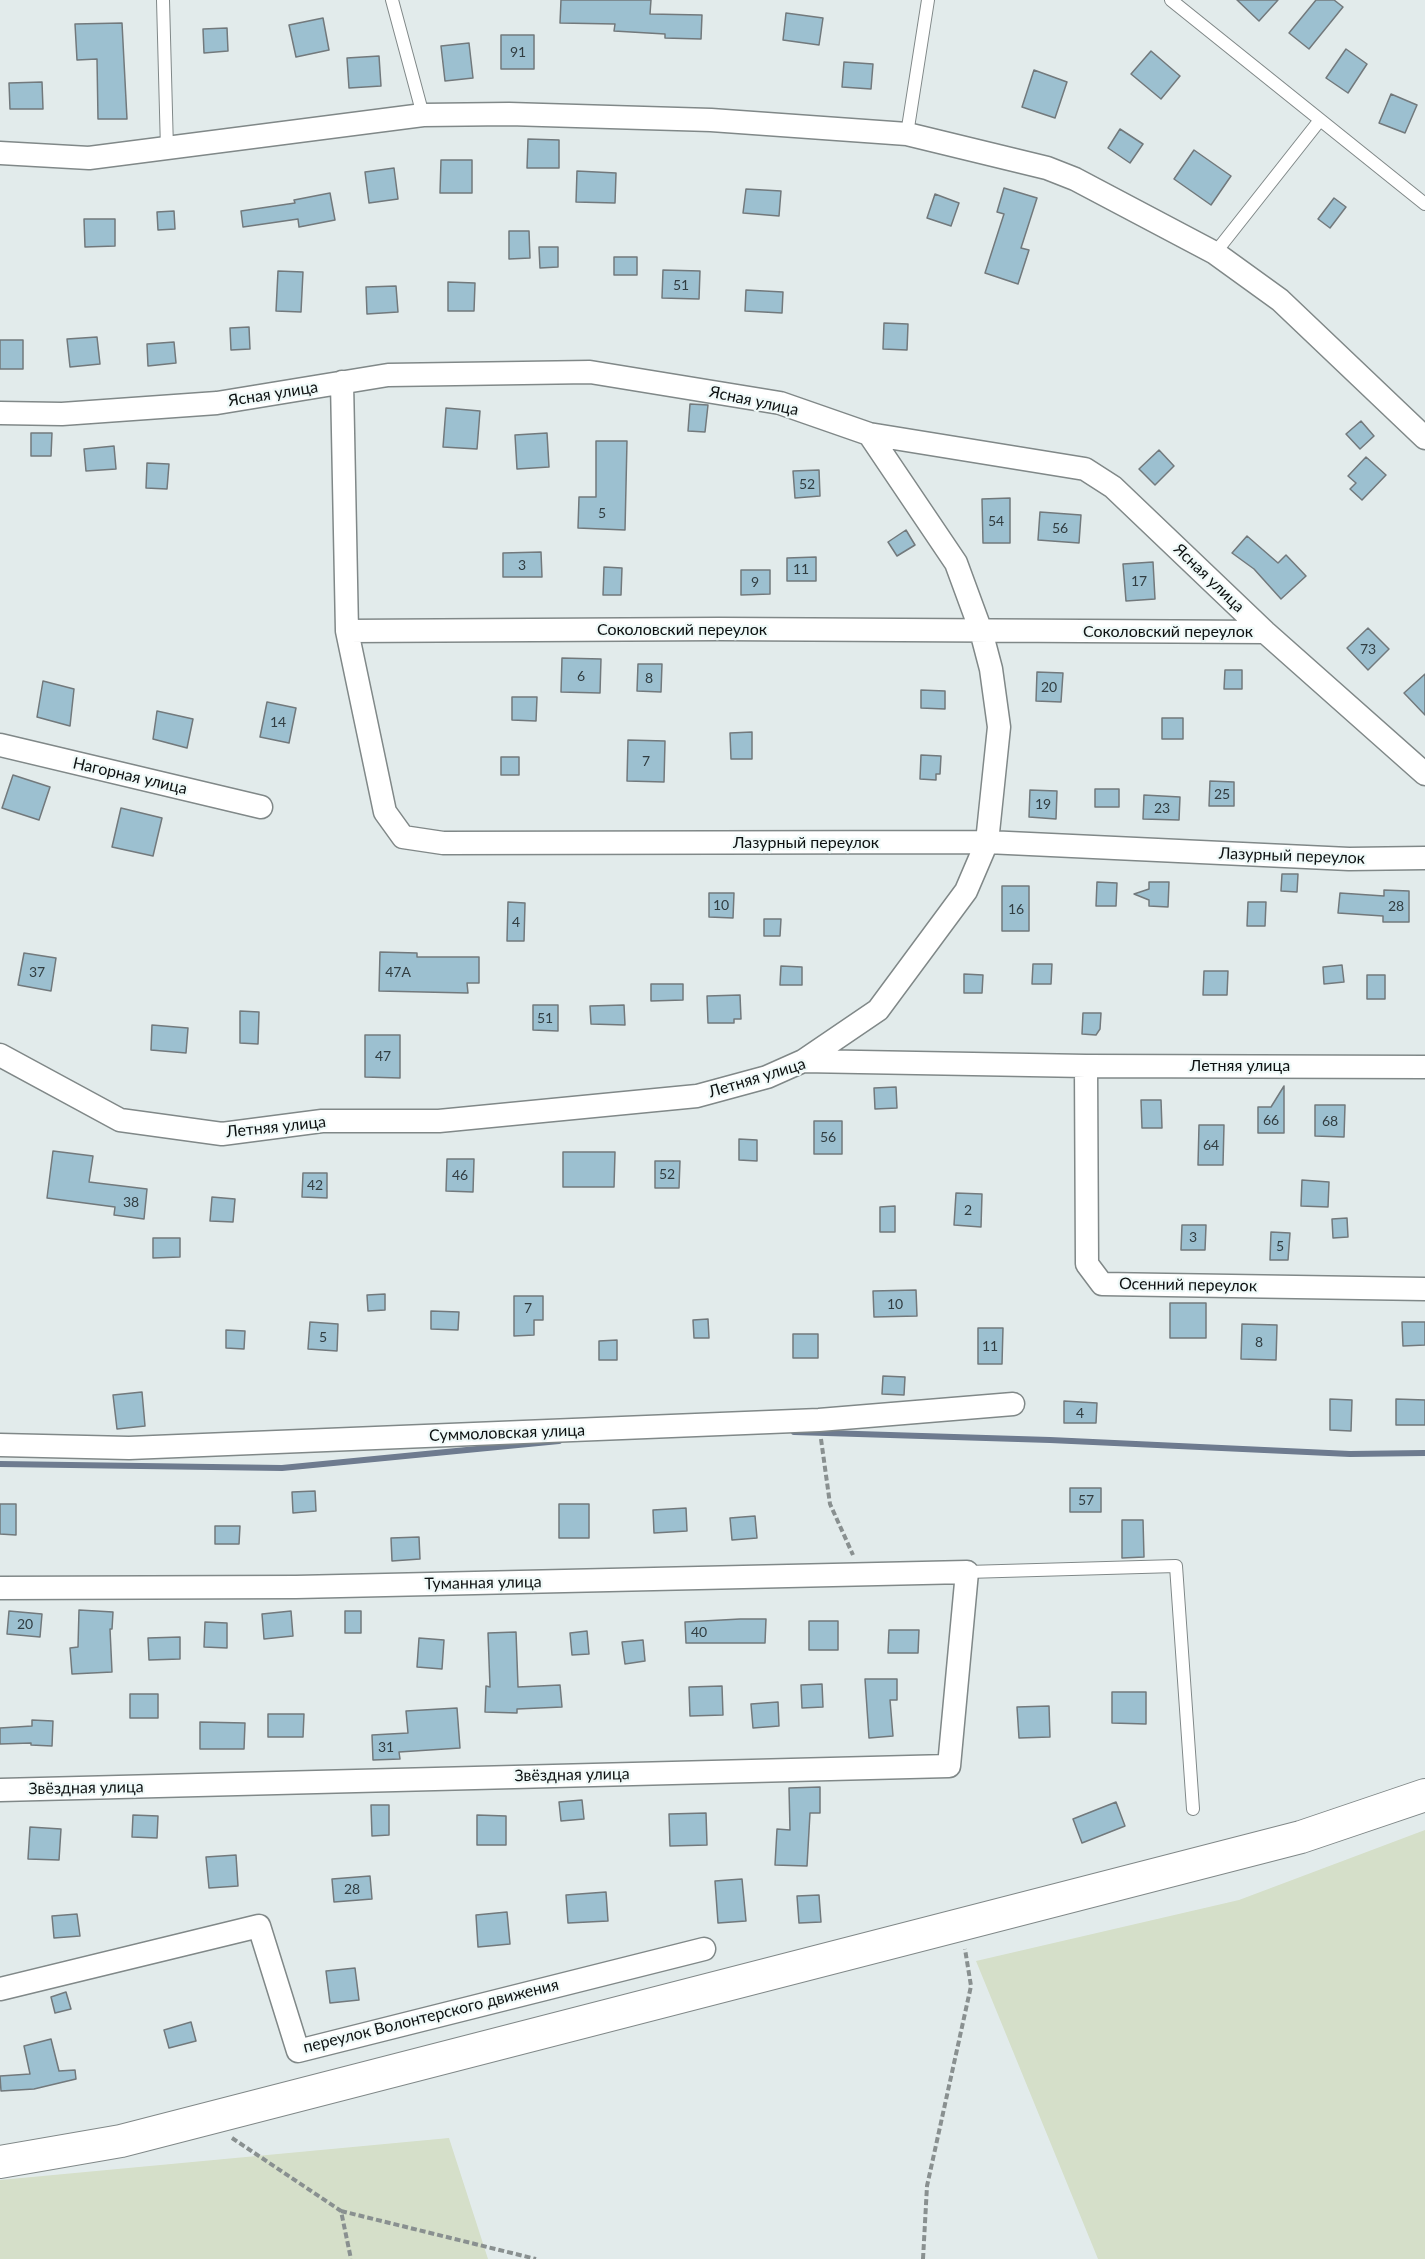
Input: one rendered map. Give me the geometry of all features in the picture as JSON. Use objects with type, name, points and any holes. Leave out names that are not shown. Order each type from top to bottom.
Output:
[{"type":"main road","points":[[0,2162],[121,2141],[204,2120],[1301,1837],[1425,1795]]},
{"type":"street","points":[[0,153],[90,158],[423,116],[509,114],[711,120],[907,134],[1056,171],[1215,253],[1280,300],[1425,438]]},
{"type":"street","name":"Ясная улица","points":[[0,413],[62,414],[217,403],[388,375],[590,372],[780,403],[869,434],[1085,469],[1113,487],[1265,632],[1425,774]]},
{"type":"street","points":[[342,382],[347,631]]},
{"type":"street","points":[[803,1061],[878,1010],[966,891],[987,842],[999,727],[991,669],[981,632],[956,563],[869,434]]},
{"type":"street","name":"Соколовский переулок","points":[[347,631],[1265,632]]},
{"type":"street","name":"Лазурный переулок","points":[[347,631],[385,812],[403,837],[443,843],[987,842],[1349,859],[1425,858]]},
{"type":"street","name":"Нагорная улица","points":[[0,745],[261,807]]},
{"type":"street","name":"Летняя улица","points":[[0,1055],[120,1120],[222,1134],[322,1121],[439,1121],[697,1096],[767,1077],[803,1061],[1086,1066],[1425,1067]]},
{"type":"street","name":"Осенний переулок","points":[[1086,1066],[1087,1264],[1102,1284],[1425,1289]]},
{"type":"street","name":"Суммоловская улица","points":[[0,1445],[141,1448],[819,1420],[1013,1404]]},
{"type":"street","name":"Туманная улица","points":[[0,1588],[296,1587],[967,1572]]},
{"type":"street","name":"Звёздная улица","points":[[0,1790],[949,1766],[967,1572]]},
{"type":"street","name":"переулок Волонтерского движения","points":[[0,1989],[259,1926],[298,2051],[704,1949]]},
{"type":"lane","points":[[163,0],[167,149]]},
{"type":"lane","points":[[392,0],[423,116]]},
{"type":"lane","points":[[907,134],[928,0]]},
{"type":"lane","points":[[1171,0],[1425,204]]},
{"type":"lane","points":[[1215,253],[1320,120]]},
{"type":"lane","points":[[967,1572],[1176,1566],[1193,1809]]},
{"type":"path","points":[[821,1441],[830,1504],[861,1575]]},
{"type":"path","points":[[923,2259],[927,2186],[971,1986],[961,1924]]},
{"type":"path","points":[[204,2120],[341,2211],[536,2259]]},
{"type":"path","points":[[341,2211],[351,2259]]},
{"type":"green space","points":[[1425,1830],[1425,2259],[1098,2259],[976,1961],[1239,1900]]},
{"type":"green space","points":[[449,2138],[488,2259],[0,2259],[0,2180]]},
{"type":"building","points":[[561,0],[651,0],[650,14],[702,15],[701,39],[665,38],[665,34],[614,31],[615,24],[560,23]]},
{"type":"building","points":[[1237,0],[1278,0],[1259,21]]},
{"type":"building","points":[[1316,0],[1334,0],[1343,7],[1309,49],[1289,33]]},
{"type":"building","points":[[786,13],[823,18],[819,45],[783,40]]},
{"type":"building","points":[[323,18],[329,50],[296,57],[289,25]]},
{"type":"building","points":[[122,23],[127,119],[98,119],[97,59],[77,60],[75,24]]},
{"type":"building","points":[[227,28],[228,51],[204,53],[203,29]]},
{"type":"building","points":[[501,35],[534,35],[534,69],[501,69]]},
{"type":"building","points":[[469,43],[473,78],[445,81],[441,46]]},
{"type":"building","points":[[1346,49],[1367,64],[1348,93],[1326,78]]},
{"type":"building","points":[[1151,51],[1180,76],[1161,99],[1131,74]]},
{"type":"building","points":[[379,56],[381,86],[349,88],[347,58]]},
{"type":"building","points":[[844,62],[873,64],[871,89],[842,87]]},
{"type":"building","points":[[1034,70],[1067,82],[1055,118],[1022,107]]},
{"type":"building","points":[[42,82],[43,109],[10,109],[9,83]]},
{"type":"building","points":[[1391,94],[1417,105],[1405,133],[1379,123]]},
{"type":"building","points":[[1120,129],[1143,144],[1130,163],[1108,148]]},
{"type":"building","points":[[528,139],[559,140],[559,168],[527,168]]},
{"type":"building","points":[[1194,150],[1231,176],[1211,205],[1174,179]]},
{"type":"building","points":[[441,160],[472,160],[472,193],[440,193]]},
{"type":"building","points":[[394,168],[398,199],[369,203],[365,172]]},
{"type":"building","points":[[577,171],[616,173],[615,203],[576,202]]},
{"type":"building","points":[[1004,188],[1037,198],[1021,248],[1029,250],[1018,284],[985,273],[1004,214],[997,212]]},
{"type":"building","points":[[746,189],[781,191],[779,216],[743,213]]},
{"type":"building","points":[[330,193],[335,220],[299,227],[298,219],[243,227],[241,211],[295,203],[294,200]]},
{"type":"building","points":[[935,194],[959,203],[951,226],[927,218]]},
{"type":"building","points":[[1334,198],[1346,207],[1330,228],[1318,219]]},
{"type":"building","points":[[174,211],[175,229],[158,230],[157,212]]},
{"type":"building","points":[[84,219],[115,219],[115,246],[85,247]]},
{"type":"building","points":[[509,231],[529,231],[530,258],[509,259]]},
{"type":"building","points":[[539,247],[558,247],[558,267],[540,268]]},
{"type":"building","points":[[614,257],[637,257],[637,275],[614,275]]},
{"type":"building","points":[[663,270],[700,271],[699,299],[662,298]]},
{"type":"building","points":[[278,271],[303,272],[301,312],[276,311]]},
{"type":"building","points":[[448,282],[475,283],[474,311],[448,311]]},
{"type":"building","points":[[396,286],[398,312],[367,314],[366,287]]},
{"type":"building","points":[[746,290],[783,292],[782,313],[745,311]]},
{"type":"building","points":[[884,323],[908,324],[907,350],[883,349]]},
{"type":"building","points":[[249,327],[250,349],[231,350],[230,328]]},
{"type":"building","points":[[97,337],[100,364],[70,367],[67,339]]},
{"type":"building","points":[[0,340],[23,340],[23,369],[0,369]]},
{"type":"building","points":[[174,342],[176,363],[148,366],[147,344]]},
{"type":"building","points":[[690,404],[708,405],[705,432],[688,431]]},
{"type":"building","points":[[446,408],[480,411],[477,449],[443,447]]},
{"type":"building","points":[[1361,421],[1374,436],[1360,449],[1346,434]]},
{"type":"building","points":[[31,433],[52,433],[51,456],[31,456]]},
{"type":"building","points":[[547,433],[549,467],[517,469],[515,435]]},
{"type":"building","points":[[596,441],[627,441],[625,530],[578,528],[579,497],[596,497]]},
{"type":"building","points":[[114,446],[116,469],[86,471],[84,449]]},
{"type":"building","points":[[1159,450],[1174,466],[1155,485],[1139,469]]},
{"type":"building","points":[[1366,457],[1386,475],[1362,500],[1350,489],[1356,483],[1348,476]]},
{"type":"building","points":[[147,463],[169,464],[167,489],[146,488]]},
{"type":"building","points":[[819,470],[820,496],[795,498],[793,471]]},
{"type":"building","points":[[1010,498],[1010,543],[983,543],[982,499]]},
{"type":"building","points":[[1040,512],[1081,515],[1079,543],[1038,540]]},
{"type":"building","points":[[906,530],[915,545],[897,556],[888,542]]},
{"type":"building","points":[[1247,536],[1278,563],[1286,555],[1306,576],[1281,599],[1254,569],[1232,553]]},
{"type":"building","points":[[541,552],[542,577],[503,577],[503,553]]},
{"type":"building","points":[[816,557],[816,581],[787,581],[787,558]]},
{"type":"building","points":[[1153,562],[1155,599],[1126,601],[1123,564]]},
{"type":"building","points":[[604,567],[622,568],[621,595],[603,595]]},
{"type":"building","points":[[741,570],[770,570],[770,594],[741,595]]},
{"type":"building","points":[[1368,628],[1389,649],[1368,670],[1347,648]]},
{"type":"building","points":[[562,658],[601,659],[600,693],[561,692]]},
{"type":"building","points":[[638,664],[662,664],[661,692],[637,691]]},
{"type":"building","points":[[1225,670],[1242,670],[1242,689],[1224,689]]},
{"type":"building","points":[[1037,672],[1063,673],[1061,702],[1036,701]]},
{"type":"building","points":[[1425,674],[1425,715],[1404,693]]},
{"type":"building","points":[[43,681],[74,689],[70,726],[37,717]]},
{"type":"building","points":[[921,690],[945,691],[945,709],[921,708]]},
{"type":"building","points":[[512,697],[537,697],[536,721],[512,720]]},
{"type":"building","points":[[267,702],[296,708],[289,743],[260,737]]},
{"type":"building","points":[[157,711],[193,719],[187,748],[153,739]]},
{"type":"building","points":[[1162,718],[1183,718],[1183,739],[1162,739]]},
{"type":"building","points":[[752,732],[752,759],[731,759],[730,733]]},
{"type":"building","points":[[628,740],[665,741],[664,782],[627,781]]},
{"type":"building","points":[[921,755],[941,756],[940,774],[936,774],[936,780],[920,779]]},
{"type":"building","points":[[501,757],[519,757],[519,775],[501,775]]},
{"type":"building","points":[[13,775],[50,787],[39,820],[2,808]]},
{"type":"building","points":[[1210,781],[1234,782],[1234,806],[1209,806]]},
{"type":"building","points":[[1095,789],[1119,789],[1119,807],[1095,807]]},
{"type":"building","points":[[1030,790],[1057,791],[1056,819],[1029,817]]},
{"type":"building","points":[[1144,795],[1180,797],[1179,820],[1143,819]]},
{"type":"building","points":[[121,808],[162,818],[153,856],[112,847]]},
{"type":"building","points":[[1282,874],[1298,874],[1297,892],[1281,891]]},
{"type":"building","points":[[1097,882],[1117,883],[1116,906],[1096,906]]},
{"type":"building","points":[[1149,882],[1169,882],[1168,907],[1149,906],[1149,900],[1134,894],[1149,889]]},
{"type":"building","points":[[1002,886],[1029,886],[1029,931],[1002,931]]},
{"type":"building","points":[[1384,890],[1409,891],[1409,922],[1383,922],[1383,916],[1338,913],[1340,893],[1384,896]]},
{"type":"building","points":[[709,893],[734,893],[733,918],[709,917]]},
{"type":"building","points":[[508,902],[525,903],[524,941],[507,941]]},
{"type":"building","points":[[1248,902],[1266,902],[1265,926],[1247,926]]},
{"type":"building","points":[[764,919],[781,919],[780,936],[764,936]]},
{"type":"building","points":[[380,952],[417,953],[417,957],[479,957],[479,983],[467,983],[468,993],[379,991]]},
{"type":"building","points":[[24,953],[56,958],[51,991],[18,985]]},
{"type":"building","points":[[1033,964],[1052,964],[1051,984],[1032,984]]},
{"type":"building","points":[[1342,965],[1344,982],[1324,984],[1323,967]]},
{"type":"building","points":[[781,966],[802,967],[802,985],[780,985]]},
{"type":"building","points":[[1204,971],[1228,971],[1227,995],[1203,995]]},
{"type":"building","points":[[964,974],[983,975],[982,993],[964,993]]},
{"type":"building","points":[[1367,975],[1385,975],[1385,999],[1367,999]]},
{"type":"building","points":[[651,984],[683,984],[683,1000],[651,1001]]},
{"type":"building","points":[[740,995],[741,1019],[734,1019],[734,1023],[708,1023],[707,996]]},
{"type":"building","points":[[533,1005],[558,1005],[558,1031],[533,1030]]},
{"type":"building","points":[[624,1005],[625,1025],[591,1024],[590,1006]]},
{"type":"building","points":[[240,1011],[259,1012],[258,1044],[240,1043]]},
{"type":"building","points":[[1083,1013],[1101,1013],[1100,1029],[1096,1035],[1082,1034]]},
{"type":"building","points":[[152,1025],[188,1028],[186,1053],[151,1050]]},
{"type":"building","points":[[365,1035],[400,1035],[400,1078],[365,1077]]},
{"type":"building","points":[[1284,1086],[1284,1133],[1258,1133],[1258,1107],[1271,1107]]},
{"type":"building","points":[[896,1087],[897,1108],[875,1109],[874,1088]]},
{"type":"building","points":[[1141,1100],[1161,1100],[1162,1128],[1142,1128]]},
{"type":"building","points":[[1315,1105],[1345,1105],[1344,1137],[1315,1136]]},
{"type":"building","points":[[814,1121],[842,1121],[842,1154],[814,1154]]},
{"type":"building","points":[[1199,1125],[1224,1125],[1223,1165],[1198,1165]]},
{"type":"building","points":[[739,1139],[757,1140],[757,1161],[739,1160]]},
{"type":"building","points":[[53,1151],[93,1156],[89,1182],[147,1189],[144,1219],[114,1215],[115,1207],[47,1198]]},
{"type":"building","points":[[563,1152],[615,1152],[614,1187],[563,1187]]},
{"type":"building","points":[[447,1159],[474,1159],[473,1192],[446,1191]]},
{"type":"building","points":[[655,1161],[680,1161],[679,1188],[655,1188]]},
{"type":"building","points":[[303,1173],[327,1173],[327,1198],[302,1197]]},
{"type":"building","points":[[1302,1180],[1329,1182],[1328,1207],[1301,1206]]},
{"type":"building","points":[[956,1193],[982,1194],[981,1227],[954,1225]]},
{"type":"building","points":[[212,1197],[235,1199],[233,1222],[210,1221]]},
{"type":"building","points":[[895,1206],[895,1232],[880,1232],[880,1207]]},
{"type":"building","points":[[1347,1218],[1348,1237],[1333,1238],[1332,1219]]},
{"type":"building","points":[[1182,1225],[1206,1225],[1205,1250],[1181,1250]]},
{"type":"building","points":[[1271,1232],[1290,1233],[1288,1260],[1270,1260]]},
{"type":"building","points":[[153,1238],[180,1238],[180,1257],[153,1258]]},
{"type":"building","points":[[916,1290],[917,1316],[874,1317],[873,1291]]},
{"type":"building","points":[[385,1294],[385,1310],[368,1311],[367,1295]]},
{"type":"building","points":[[514,1296],[543,1296],[543,1320],[534,1320],[534,1335],[514,1336]]},
{"type":"building","points":[[1170,1303],[1206,1303],[1206,1338],[1170,1338]]},
{"type":"building","points":[[431,1311],[459,1312],[458,1330],[431,1329]]},
{"type":"building","points":[[708,1319],[709,1338],[694,1338],[693,1320]]},
{"type":"building","points":[[310,1322],[338,1324],[337,1351],[308,1349]]},
{"type":"building","points":[[1402,1322],[1425,1322],[1425,1345],[1403,1346]]},
{"type":"building","points":[[1242,1324],[1277,1325],[1276,1360],[1241,1359]]},
{"type":"building","points":[[978,1328],[1003,1328],[1002,1364],[978,1364]]},
{"type":"building","points":[[226,1330],[245,1331],[244,1349],[226,1348]]},
{"type":"building","points":[[793,1334],[818,1334],[818,1358],[793,1358]]},
{"type":"building","points":[[617,1340],[617,1360],[599,1360],[599,1341]]},
{"type":"building","points":[[883,1376],[905,1377],[904,1395],[882,1394]]},
{"type":"building","points":[[142,1392],[145,1426],[117,1429],[113,1395]]},
{"type":"building","points":[[1330,1399],[1352,1400],[1351,1431],[1330,1430]]},
{"type":"building","points":[[1396,1399],[1425,1400],[1425,1425],[1396,1425]]},
{"type":"building","points":[[1064,1401],[1097,1403],[1096,1423],[1064,1423]]},
{"type":"building","points":[[1070,1488],[1101,1488],[1101,1512],[1070,1512]]},
{"type":"building","points":[[315,1491],[316,1511],[293,1513],[292,1492]]},
{"type":"building","points":[[0,1504],[16,1504],[16,1535],[0,1534]]},
{"type":"building","points":[[559,1504],[589,1504],[589,1538],[559,1538]]},
{"type":"building","points":[[686,1508],[687,1531],[654,1533],[653,1510]]},
{"type":"building","points":[[755,1516],[757,1538],[732,1540],[730,1518]]},
{"type":"building","points":[[1122,1520],[1143,1520],[1144,1557],[1122,1558]]},
{"type":"building","points":[[215,1526],[240,1526],[239,1544],[215,1544]]},
{"type":"building","points":[[419,1537],[420,1559],[392,1561],[391,1538]]},
{"type":"building","points":[[79,1610],[113,1612],[112,1629],[110,1629],[112,1672],[72,1674],[70,1648],[78,1647]]},
{"type":"building","points":[[9,1611],[42,1614],[40,1637],[7,1634]]},
{"type":"building","points":[[291,1611],[293,1636],[264,1639],[262,1614]]},
{"type":"building","points":[[345,1611],[361,1611],[361,1633],[345,1633]]},
{"type":"building","points":[[766,1619],[765,1643],[686,1643],[685,1622]]},
{"type":"building","points":[[809,1621],[838,1621],[838,1650],[809,1650]]},
{"type":"building","points":[[205,1622],[227,1623],[227,1648],[204,1647]]},
{"type":"building","points":[[889,1630],[919,1630],[918,1653],[888,1653]]},
{"type":"building","points":[[587,1631],[589,1654],[572,1655],[570,1633]]},
{"type":"building","points":[[516,1632],[518,1687],[560,1685],[562,1707],[517,1709],[517,1713],[485,1712],[486,1686],[490,1687],[488,1633]]},
{"type":"building","points":[[180,1637],[180,1659],[149,1660],[148,1638]]},
{"type":"building","points":[[419,1638],[444,1640],[442,1669],[417,1667]]},
{"type":"building","points":[[643,1640],[645,1661],[625,1664],[622,1642]]},
{"type":"building","points":[[865,1679],[897,1679],[897,1700],[890,1700],[893,1736],[869,1738]]},
{"type":"building","points":[[822,1684],[823,1707],[802,1708],[801,1685]]},
{"type":"building","points":[[722,1686],[723,1715],[690,1716],[689,1687]]},
{"type":"building","points":[[1112,1692],[1146,1692],[1146,1724],[1112,1723]]},
{"type":"building","points":[[130,1694],[158,1694],[158,1718],[130,1718]]},
{"type":"building","points":[[778,1702],[779,1726],[753,1728],[751,1704]]},
{"type":"building","points":[[1049,1706],[1050,1737],[1019,1738],[1017,1707]]},
{"type":"building","points":[[457,1708],[460,1748],[399,1752],[400,1759],[373,1760],[372,1735],[408,1733],[406,1711]]},
{"type":"building","points":[[268,1714],[304,1714],[303,1737],[268,1737]]},
{"type":"building","points":[[32,1720],[53,1721],[52,1746],[31,1745],[31,1743],[0,1744],[0,1728],[32,1726]]},
{"type":"building","points":[[200,1722],[245,1723],[244,1749],[200,1749]]},
{"type":"building","points":[[820,1787],[820,1813],[810,1813],[807,1866],[775,1865],[777,1829],[790,1830],[789,1788]]},
{"type":"building","points":[[582,1800],[584,1819],[561,1821],[559,1802]]},
{"type":"building","points":[[1116,1802],[1125,1826],[1082,1843],[1073,1819]]},
{"type":"building","points":[[371,1805],[389,1805],[389,1835],[372,1836]]},
{"type":"building","points":[[706,1813],[707,1845],[670,1846],[669,1814]]},
{"type":"building","points":[[133,1815],[158,1816],[157,1838],[132,1837]]},
{"type":"building","points":[[477,1815],[506,1816],[506,1845],[477,1845]]},
{"type":"building","points":[[30,1827],[61,1829],[59,1860],[28,1859]]},
{"type":"building","points":[[236,1855],[238,1886],[209,1888],[206,1857]]},
{"type":"building","points":[[370,1876],[372,1899],[334,1902],[332,1879]]},
{"type":"building","points":[[742,1879],[746,1921],[718,1923],[715,1881]]},
{"type":"building","points":[[606,1892],[608,1921],[568,1923],[566,1895]]},
{"type":"building","points":[[819,1895],[821,1922],[799,1923],[797,1896]]},
{"type":"building","points":[[507,1912],[510,1944],[478,1947],[476,1915]]},
{"type":"building","points":[[77,1914],[80,1936],[54,1938],[52,1916]]},
{"type":"building","points":[[355,1968],[359,2000],[330,2003],[326,1971]]},
{"type":"building","points":[[66,1992],[71,2009],[55,2013],[51,1997]]},
{"type":"building","points":[[191,2022],[196,2041],[169,2048],[164,2030]]},
{"type":"building","points":[[51,2039],[59,2071],[75,2070],[76,2079],[34,2089],[1,2091],[0,2076],[30,2074],[24,2046]]},
{"type":"waterway","points":[[794,1432],[1050,1440],[1350,1454],[1425,1453]]},
{"type":"waterway","points":[[0,1464],[282,1468],[559,1441]]}]
